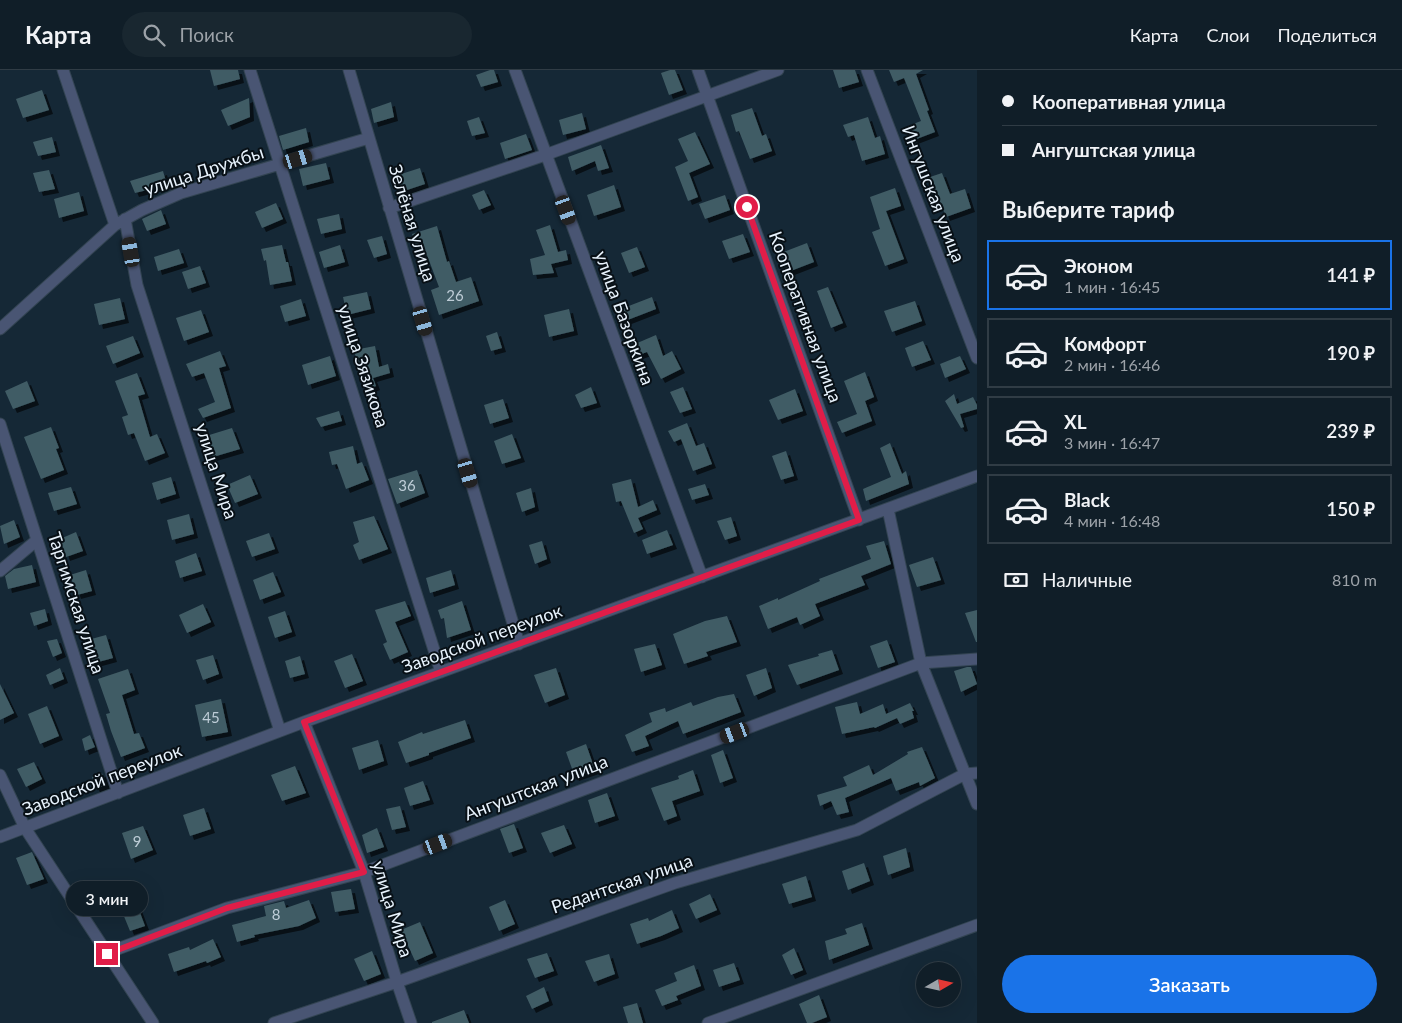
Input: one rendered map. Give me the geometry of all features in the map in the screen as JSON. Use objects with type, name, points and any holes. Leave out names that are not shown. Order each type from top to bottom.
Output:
[{"type":"street","name":"улица Мира","points":[[63,70],[120,222],[137,284],[280,731]]},
{"type":"street","name":"улица Зязикова","points":[[250,70],[441,672]]},
{"type":"street","name":"Зелёная улица","points":[[349,70],[519,644]]},
{"type":"street","name":"улица Базоркина","points":[[515,70],[702,577]]},
{"type":"street","name":"Кооперативная улица","points":[[698,70],[859,520]]},
{"type":"street","points":[[389,208],[546,155],[778,70]]},
{"type":"street","name":"Ингушская улица","points":[[868,70],[977,358]]},
{"type":"street","name":"улица Дружбы","points":[[0,329],[120,222],[142,210],[181,193],[369,138]]},
{"type":"street","name":"Таргимская улица","points":[[0,424],[118,793]]},
{"type":"street","name":"Заводской переулок","points":[[0,837],[304,722],[977,476]]},
{"type":"street","points":[[888,509],[921,663],[977,804]]},
{"type":"street","points":[[0,571],[37,540]]},
{"type":"street","name":"Ангуштская улица","points":[[107,954],[227,908],[364,872],[921,663],[977,659]]},
{"type":"street","name":"улица Мира","points":[[304,722],[364,872],[411,1023]]},
{"type":"street","name":"Редантская улица","points":[[274,1023],[397,982],[675,883],[856,830],[965,774],[977,773]]},
{"type":"street","points":[[0,775],[25,828],[154,1023]]},
{"type":"street","points":[[708,1023],[977,925]]},
{"type":"building","points":[[210,70],[238,70],[240,79],[214,86]]},
{"type":"building","points":[[494,70],[498,82],[481,87],[476,75]]},
{"type":"building","points":[[675,70],[683,90],[669,95],[661,73]]},
{"type":"building","points":[[833,70],[855,70],[859,82],[839,88]]},
{"type":"building","points":[[889,70],[923,70],[916,74],[935,132],[914,140],[908,126],[921,121],[904,78],[894,82]]},
{"type":"building","points":[[42,90],[49,110],[23,118],[16,99]]},
{"type":"building","points":[[249,98],[250,117],[228,126],[221,110]]},
{"type":"building","points":[[391,102],[394,117],[374,123],[371,109]]},
{"type":"building","points":[[752,108],[762,136],[766,134],[772,151],[750,159],[739,131],[736,132],[731,115]]},
{"type":"building","points":[[582,113],[586,129],[563,135],[559,120]]},
{"type":"building","points":[[479,117],[485,133],[472,136],[467,121]]},
{"type":"building","points":[[868,117],[875,138],[880,136],[885,154],[862,161],[854,135],[848,137],[843,125]]},
{"type":"building","points":[[306,128],[309,142],[283,150],[279,136]]},
{"type":"building","points":[[695,132],[710,164],[689,173],[698,197],[688,201],[675,167],[688,161],[678,139]]},
{"type":"building","points":[[526,134],[532,150],[505,159],[500,143]]},
{"type":"building","points":[[52,137],[56,152],[38,156],[33,142]]},
{"type":"building","points":[[601,145],[609,168],[598,171],[595,161],[572,171],[568,157]]},
{"type":"building","points":[[326,163],[330,179],[303,186],[299,169]]},
{"type":"building","points":[[420,168],[425,184],[401,192],[395,176]]},
{"type":"building","points":[[49,170],[55,189],[39,192],[33,173]]},
{"type":"building","points":[[163,171],[167,185],[135,193],[130,181]]},
{"type":"building","points":[[942,173],[950,194],[965,189],[971,208],[946,217],[936,191],[933,192],[927,178]]},
{"type":"building","points":[[614,185],[621,207],[594,216],[587,195]]},
{"type":"building","points":[[895,188],[901,206],[886,211],[904,259],[885,266],[872,232],[880,229],[870,197]]},
{"type":"building","points":[[484,190],[491,205],[479,210],[472,195]]},
{"type":"building","points":[[79,192],[84,211],[59,218],[54,199]]},
{"type":"building","points":[[725,195],[730,210],[705,219],[699,204]]},
{"type":"building","points":[[276,203],[283,219],[262,228],[255,212]]},
{"type":"building","points":[[161,210],[166,224],[147,231],[142,219]]},
{"type":"building","points":[[339,214],[342,229],[321,234],[317,219]]},
{"type":"building","points":[[550,225],[558,252],[566,250],[568,260],[551,264],[554,273],[533,275],[530,259],[545,255],[536,230]]},
{"type":"building","points":[[437,226],[447,262],[449,261],[456,282],[471,277],[479,301],[439,315],[431,290],[439,287],[427,255],[420,257],[412,234]]},
{"type":"building","points":[[743,234],[750,252],[729,259],[722,241]]},
{"type":"building","points":[[382,236],[387,254],[374,258],[367,240]]},
{"type":"building","points":[[807,243],[814,262],[788,272],[781,253]]},
{"type":"building","points":[[282,245],[292,281],[270,285],[266,260],[264,261],[261,249]]},
{"type":"building","points":[[340,245],[345,262],[324,268],[319,252]]},
{"type":"building","points":[[637,247],[645,267],[629,273],[621,253]]},
{"type":"building","points":[[179,249],[184,263],[158,271],[154,257]]},
{"type":"building","points":[[200,266],[206,283],[188,289],[182,272]]},
{"type":"building","points":[[828,287],[843,323],[831,328],[817,291]]},
{"type":"building","points":[[367,292],[371,309],[347,315],[343,297]]},
{"type":"building","points":[[652,297],[656,309],[625,321],[621,309]]},
{"type":"building","points":[[120,298],[125,319],[99,325],[94,304]]},
{"type":"building","points":[[301,299],[306,316],[285,322],[280,306]]},
{"type":"building","points":[[915,301],[922,321],[892,332],[884,311]]},
{"type":"building","points":[[569,309],[574,331],[549,337],[544,315]]},
{"type":"building","points":[[201,310],[209,332],[184,341],[176,318]]},
{"type":"building","points":[[497,332],[502,348],[491,351],[486,336]]},
{"type":"building","points":[[656,335],[663,356],[672,351],[681,369],[661,379],[647,352],[639,355],[635,344]]},
{"type":"building","points":[[133,336],[140,353],[113,364],[106,346]]},
{"type":"building","points":[[923,341],[931,360],[912,367],[905,348]]},
{"type":"building","points":[[375,346],[379,367],[388,364],[390,373],[373,378],[376,386],[367,390],[361,366],[358,367],[354,350]]},
{"type":"building","points":[[220,351],[226,366],[219,368],[231,408],[203,418],[198,409],[215,402],[204,373],[192,377],[186,364]]},
{"type":"building","points":[[330,356],[336,376],[308,385],[302,365]]},
{"type":"building","points":[[960,356],[966,369],[945,378],[940,364]]},
{"type":"building","points":[[865,372],[874,397],[865,401],[872,421],[842,433],[837,422],[857,414],[844,381]]},
{"type":"building","points":[[137,373],[145,394],[138,396],[150,437],[157,434],[165,453],[145,461],[134,433],[128,435],[122,417],[128,415],[115,381]]},
{"type":"building","points":[[27,381],[35,401],[13,409],[5,391]]},
{"type":"building","points":[[591,387],[597,403],[581,408],[575,395]]},
{"type":"building","points":[[683,387],[692,409],[680,413],[670,392]]},
{"type":"building","points":[[795,389],[803,411],[778,420],[769,400]]},
{"type":"building","points":[[954,394],[957,404],[973,397],[977,405],[977,409],[960,414],[964,427],[961,428],[945,401]]},
{"type":"building","points":[[503,399],[509,418],[490,424],[484,405]]},
{"type":"building","points":[[339,411],[342,421],[321,427],[316,418]]},
{"type":"building","points":[[687,423],[696,446],[704,443],[712,464],[693,471],[681,439],[674,442],[668,431]]},
{"type":"building","points":[[51,427],[59,448],[56,449],[64,470],[41,479],[24,437]]},
{"type":"building","points":[[232,428],[240,449],[213,457],[206,436]]},
{"type":"building","points":[[512,434],[521,458],[502,464],[494,441]]},
{"type":"building","points":[[890,443],[902,474],[906,471],[909,484],[866,501],[863,489],[891,477],[880,448]]},
{"type":"building","points":[[353,446],[357,464],[362,462],[369,480],[346,489],[337,464],[332,465],[329,452]]},
{"type":"building","points":[[786,451],[794,476],[781,480],[772,456]]},
{"type":"building","points":[[417,470],[425,493],[397,504],[388,479]]},
{"type":"building","points":[[250,475],[258,494],[235,503],[227,485]]},
{"type":"building","points":[[171,477],[176,494],[157,500],[152,483]]},
{"type":"building","points":[[631,479],[638,507],[653,500],[657,510],[638,518],[643,529],[634,533],[621,501],[616,502],[612,484]]},
{"type":"building","points":[[705,484],[709,495],[692,500],[688,489]]},
{"type":"building","points":[[71,487],[77,504],[54,511],[48,493]]},
{"type":"building","points":[[531,488],[535,507],[522,512],[516,493]]},
{"type":"building","points":[[189,514],[194,534],[172,540],[167,520]]},
{"type":"building","points":[[374,516],[388,549],[359,560],[353,545],[359,542],[353,522]]},
{"type":"building","points":[[731,517],[737,536],[725,540],[717,521]]},
{"type":"building","points":[[14,520],[20,537],[4,544],[0,526]]},
{"type":"building","points":[[667,530],[673,545],[647,554],[642,540]]},
{"type":"building","points":[[76,532],[83,551],[66,557],[60,539]]},
{"type":"building","points":[[269,533],[275,549],[252,557],[246,541]]},
{"type":"building","points":[[542,541],[547,559],[535,564],[529,545]]},
{"type":"building","points":[[884,541],[891,564],[861,576],[865,585],[815,604],[820,616],[800,625],[797,617],[768,629],[759,606],[778,598],[778,600],[820,581],[819,579],[871,559],[866,546]]},
{"type":"building","points":[[196,553],[202,571],[180,578],[175,561]]},
{"type":"building","points":[[933,557],[941,580],[917,587],[909,565]]},
{"type":"building","points":[[32,565],[36,582],[8,589],[5,576],[14,569]]},
{"type":"building","points":[[86,570],[92,591],[77,595],[70,575]]},
{"type":"building","points":[[451,570],[455,585],[430,593],[426,578]]},
{"type":"building","points":[[273,572],[281,592],[260,600],[253,580]]},
{"type":"building","points":[[405,601],[411,616],[395,622],[408,652],[390,660],[383,644],[387,642],[375,610]]},
{"type":"building","points":[[462,601],[471,630],[447,638],[444,618],[441,619],[438,610]]},
{"type":"building","points":[[203,604],[211,622],[187,633],[179,615]]},
{"type":"building","points":[[45,609],[48,621],[34,626],[30,613]]},
{"type":"building","points":[[977,610],[977,642],[976,642],[965,613]]},
{"type":"building","points":[[285,611],[292,632],[275,638],[268,617]]},
{"type":"building","points":[[727,616],[737,642],[706,652],[708,656],[684,664],[673,634],[705,621]]},
{"type":"building","points":[[106,635],[113,658],[91,664],[84,641]]},
{"type":"building","points":[[57,639],[62,653],[53,657],[47,641]]},
{"type":"building","points":[[887,640],[895,662],[878,668],[870,646]]},
{"type":"building","points":[[655,644],[662,665],[641,672],[634,649]]},
{"type":"building","points":[[832,650],[839,670],[797,685],[788,665]]},
{"type":"building","points":[[352,654],[363,681],[345,688],[334,661]]},
{"type":"building","points":[[213,655],[219,674],[203,680],[196,660]]},
{"type":"building","points":[[300,656],[305,674],[290,678],[285,661]]},
{"type":"building","points":[[971,667],[977,684],[961,692],[954,671]]},
{"type":"building","points":[[60,668],[64,679],[50,685],[46,675]]},
{"type":"building","points":[[556,668],[565,695],[545,703],[534,675]]},
{"type":"building","points":[[766,668],[772,688],[754,696],[746,675]]},
{"type":"building","points":[[128,669],[135,690],[122,695],[134,734],[139,733],[145,748],[121,757],[111,731],[106,714],[110,713],[98,679]]},
{"type":"building","points":[[0,684],[14,713],[0,720]]},
{"type":"building","points":[[734,694],[741,712],[683,734],[678,721],[645,736],[649,746],[632,752],[625,735],[652,722],[649,713],[665,708],[666,712],[691,702],[693,706],[718,697]]},
{"type":"building","points":[[221,699],[228,732],[202,737],[195,705]]},
{"type":"building","points":[[857,702],[860,714],[883,704],[886,714],[910,703],[914,711],[912,711],[914,718],[900,724],[897,718],[875,728],[842,734],[835,707]]},
{"type":"building","points":[[47,706],[59,736],[40,744],[28,714]]},
{"type":"building","points":[[465,720],[471,738],[406,763],[398,742],[422,732],[423,734]]},
{"type":"building","points":[[90,735],[95,747],[85,751],[82,739]]},
{"type":"building","points":[[378,740],[384,761],[359,770],[352,748]]},
{"type":"building","points":[[586,744],[595,770],[575,777],[566,752]]},
{"type":"building","points":[[922,747],[935,778],[920,786],[919,782],[896,791],[891,778],[845,798],[849,812],[837,815],[831,801],[820,806],[817,795],[847,786],[843,777],[869,765],[873,775],[908,754],[907,752]]},
{"type":"building","points":[[723,750],[733,778],[720,783],[711,755]]},
{"type":"building","points":[[34,762],[42,779],[26,787],[17,769]]},
{"type":"building","points":[[295,766],[306,793],[282,801],[271,775]]},
{"type":"building","points":[[693,770],[700,791],[672,801],[677,816],[664,821],[651,788],[679,779],[678,776]]},
{"type":"building","points":[[102,773],[106,785],[96,789],[92,777]]},
{"type":"building","points":[[423,781],[430,800],[410,806],[404,788]]},
{"type":"building","points":[[607,793],[615,816],[595,823],[588,800]]},
{"type":"building","points":[[400,806],[406,827],[392,830],[386,809]]},
{"type":"building","points":[[204,808],[211,829],[190,836],[183,815]]},
{"type":"building","points":[[514,824],[523,848],[509,853],[500,829]]},
{"type":"building","points":[[564,825],[572,844],[550,853],[541,833]]},
{"type":"building","points":[[143,826],[153,850],[131,859],[122,833]]},
{"type":"building","points":[[377,828],[384,847],[367,853],[362,835]]},
{"type":"building","points":[[906,848],[910,867],[888,875],[883,856]]},
{"type":"building","points":[[32,852],[44,879],[27,885],[16,858]]},
{"type":"building","points":[[864,863],[870,881],[848,890],[842,871]]},
{"type":"building","points":[[806,876],[812,897],[789,904],[782,884]]},
{"type":"building","points":[[351,889],[355,909],[335,912],[331,892]]},
{"type":"building","points":[[710,894],[717,910],[696,919],[689,904]]},
{"type":"building","points":[[309,900],[316,918],[299,926],[254,935],[255,937],[237,942],[232,925],[266,916],[264,906],[284,901],[286,908]]},
{"type":"building","points":[[505,900],[515,924],[499,931],[489,907]]},
{"type":"building","points":[[136,902],[145,926],[130,931],[121,909]]},
{"type":"building","points":[[672,910],[679,928],[637,944],[630,924],[648,918],[649,921]]},
{"type":"building","points":[[420,922],[433,953],[415,961],[401,930]]},
{"type":"building","points":[[862,923],[869,945],[829,960],[825,941],[847,934],[845,929]]},
{"type":"building","points":[[213,939],[221,957],[174,972],[168,954],[189,947],[190,950]]},
{"type":"building","points":[[794,948],[803,970],[791,975],[782,955]]},
{"type":"building","points":[[372,951],[381,974],[364,981],[354,959]]},
{"type":"building","points":[[547,953],[554,971],[535,978],[527,959]]},
{"type":"building","points":[[609,954],[615,974],[594,982],[585,961]]},
{"type":"building","points":[[734,963],[740,980],[719,987],[713,970]]},
{"type":"building","points":[[694,965],[701,986],[676,996],[678,1000],[662,1006],[655,990],[677,981],[674,973]]},
{"type":"building","points":[[544,987],[549,1001],[532,1009],[526,996]]},
{"type":"building","points":[[819,995],[827,1017],[807,1023],[799,1004]]},
{"type":"building","points":[[637,1003],[643,1023],[628,1023],[623,1007]]},
{"type":"building","points":[[464,1010],[469,1023],[432,1023],[432,1022]]},
{"type":"route","points":[[107,954],[227,908],[364,872],[304,722],[859,520],[747,207]]}]
